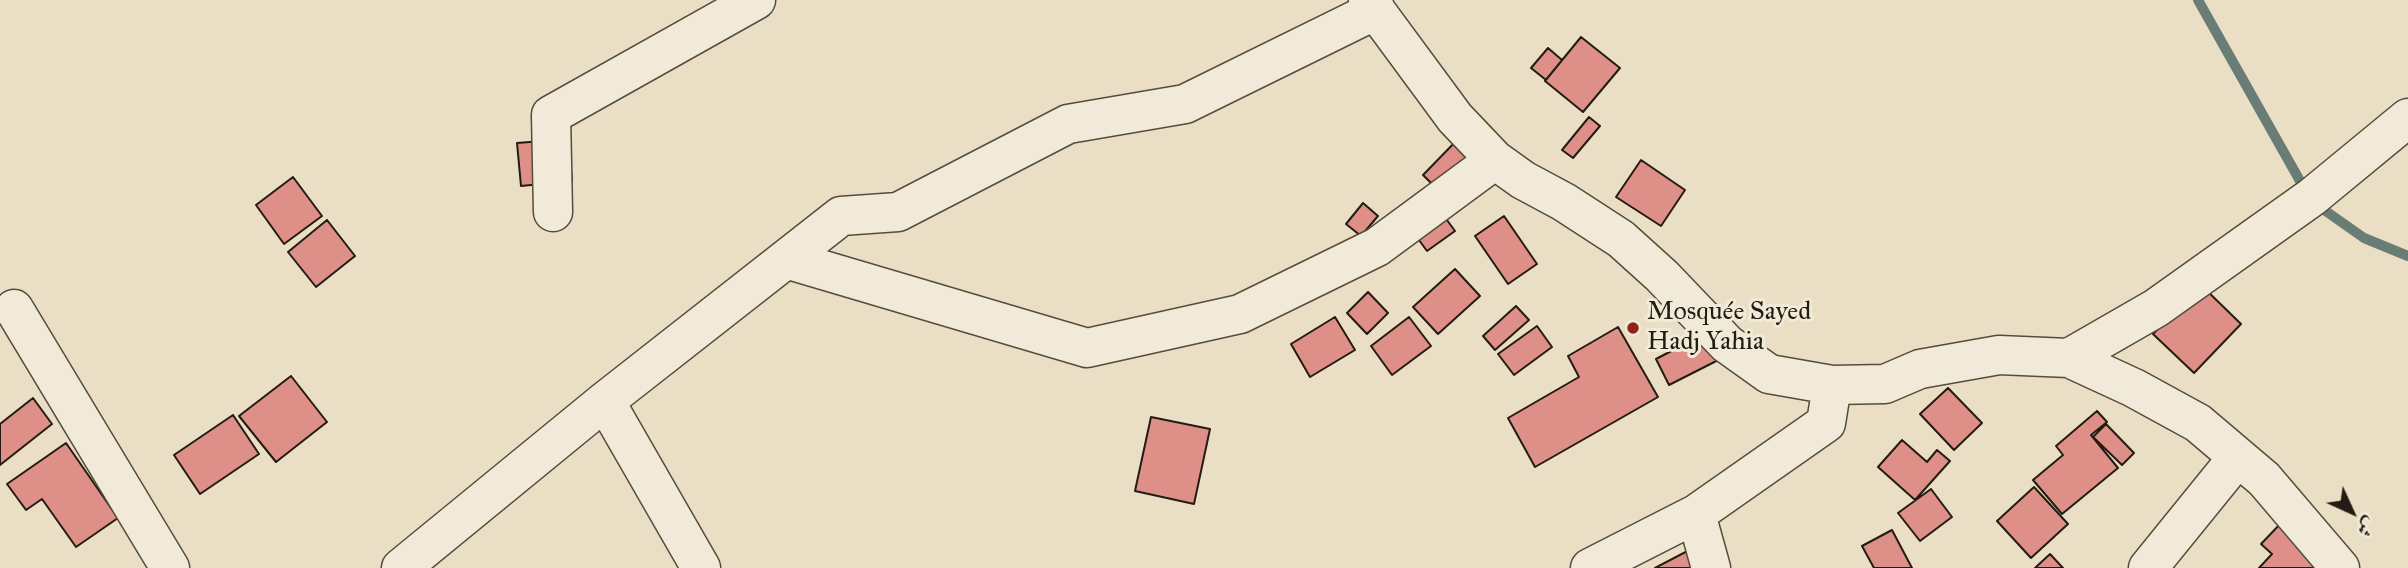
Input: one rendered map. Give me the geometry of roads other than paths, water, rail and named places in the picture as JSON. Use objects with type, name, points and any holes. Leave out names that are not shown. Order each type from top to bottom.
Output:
[{"type":"street","points":[[553,212],[551,115],[756,0]]},
{"type":"street","points":[[417,563],[605,401],[841,216],[898,212],[1068,124],[1185,104],[1372,5],[1455,118],[1495,160],[1621,239],[1662,276],[1727,344],[1769,374],[1832,385],[1885,384],[1920,369],[1999,355],[2069,358],[2134,388],[2198,423],[2264,479],[2340,568]]},
{"type":"street","points":[[2069,358],[2157,308],[2312,197],[2408,118]]},
{"type":"street","points":[[786,259],[1087,348],[1240,314],[1377,247],[1495,160]]},
{"type":"street","points":[[14,309],[170,568]]},
{"type":"street","points":[[1590,568],[1696,514],[1826,423],[1832,385]]},
{"type":"street","points":[[605,401],[701,568]]},
{"type":"street","points":[[2148,568],[2238,457]]},
{"type":"street","points":[[1696,514],[1711,568]]},
{"type":"waterway","points":[[2198,0],[2304,188]]},
{"type":"waterway","points":[[2320,207],[2364,238],[2408,256]]},
{"type":"place","name":"Mosquée Sayed Hadj Yahia","points":[[1633,328]]}]
